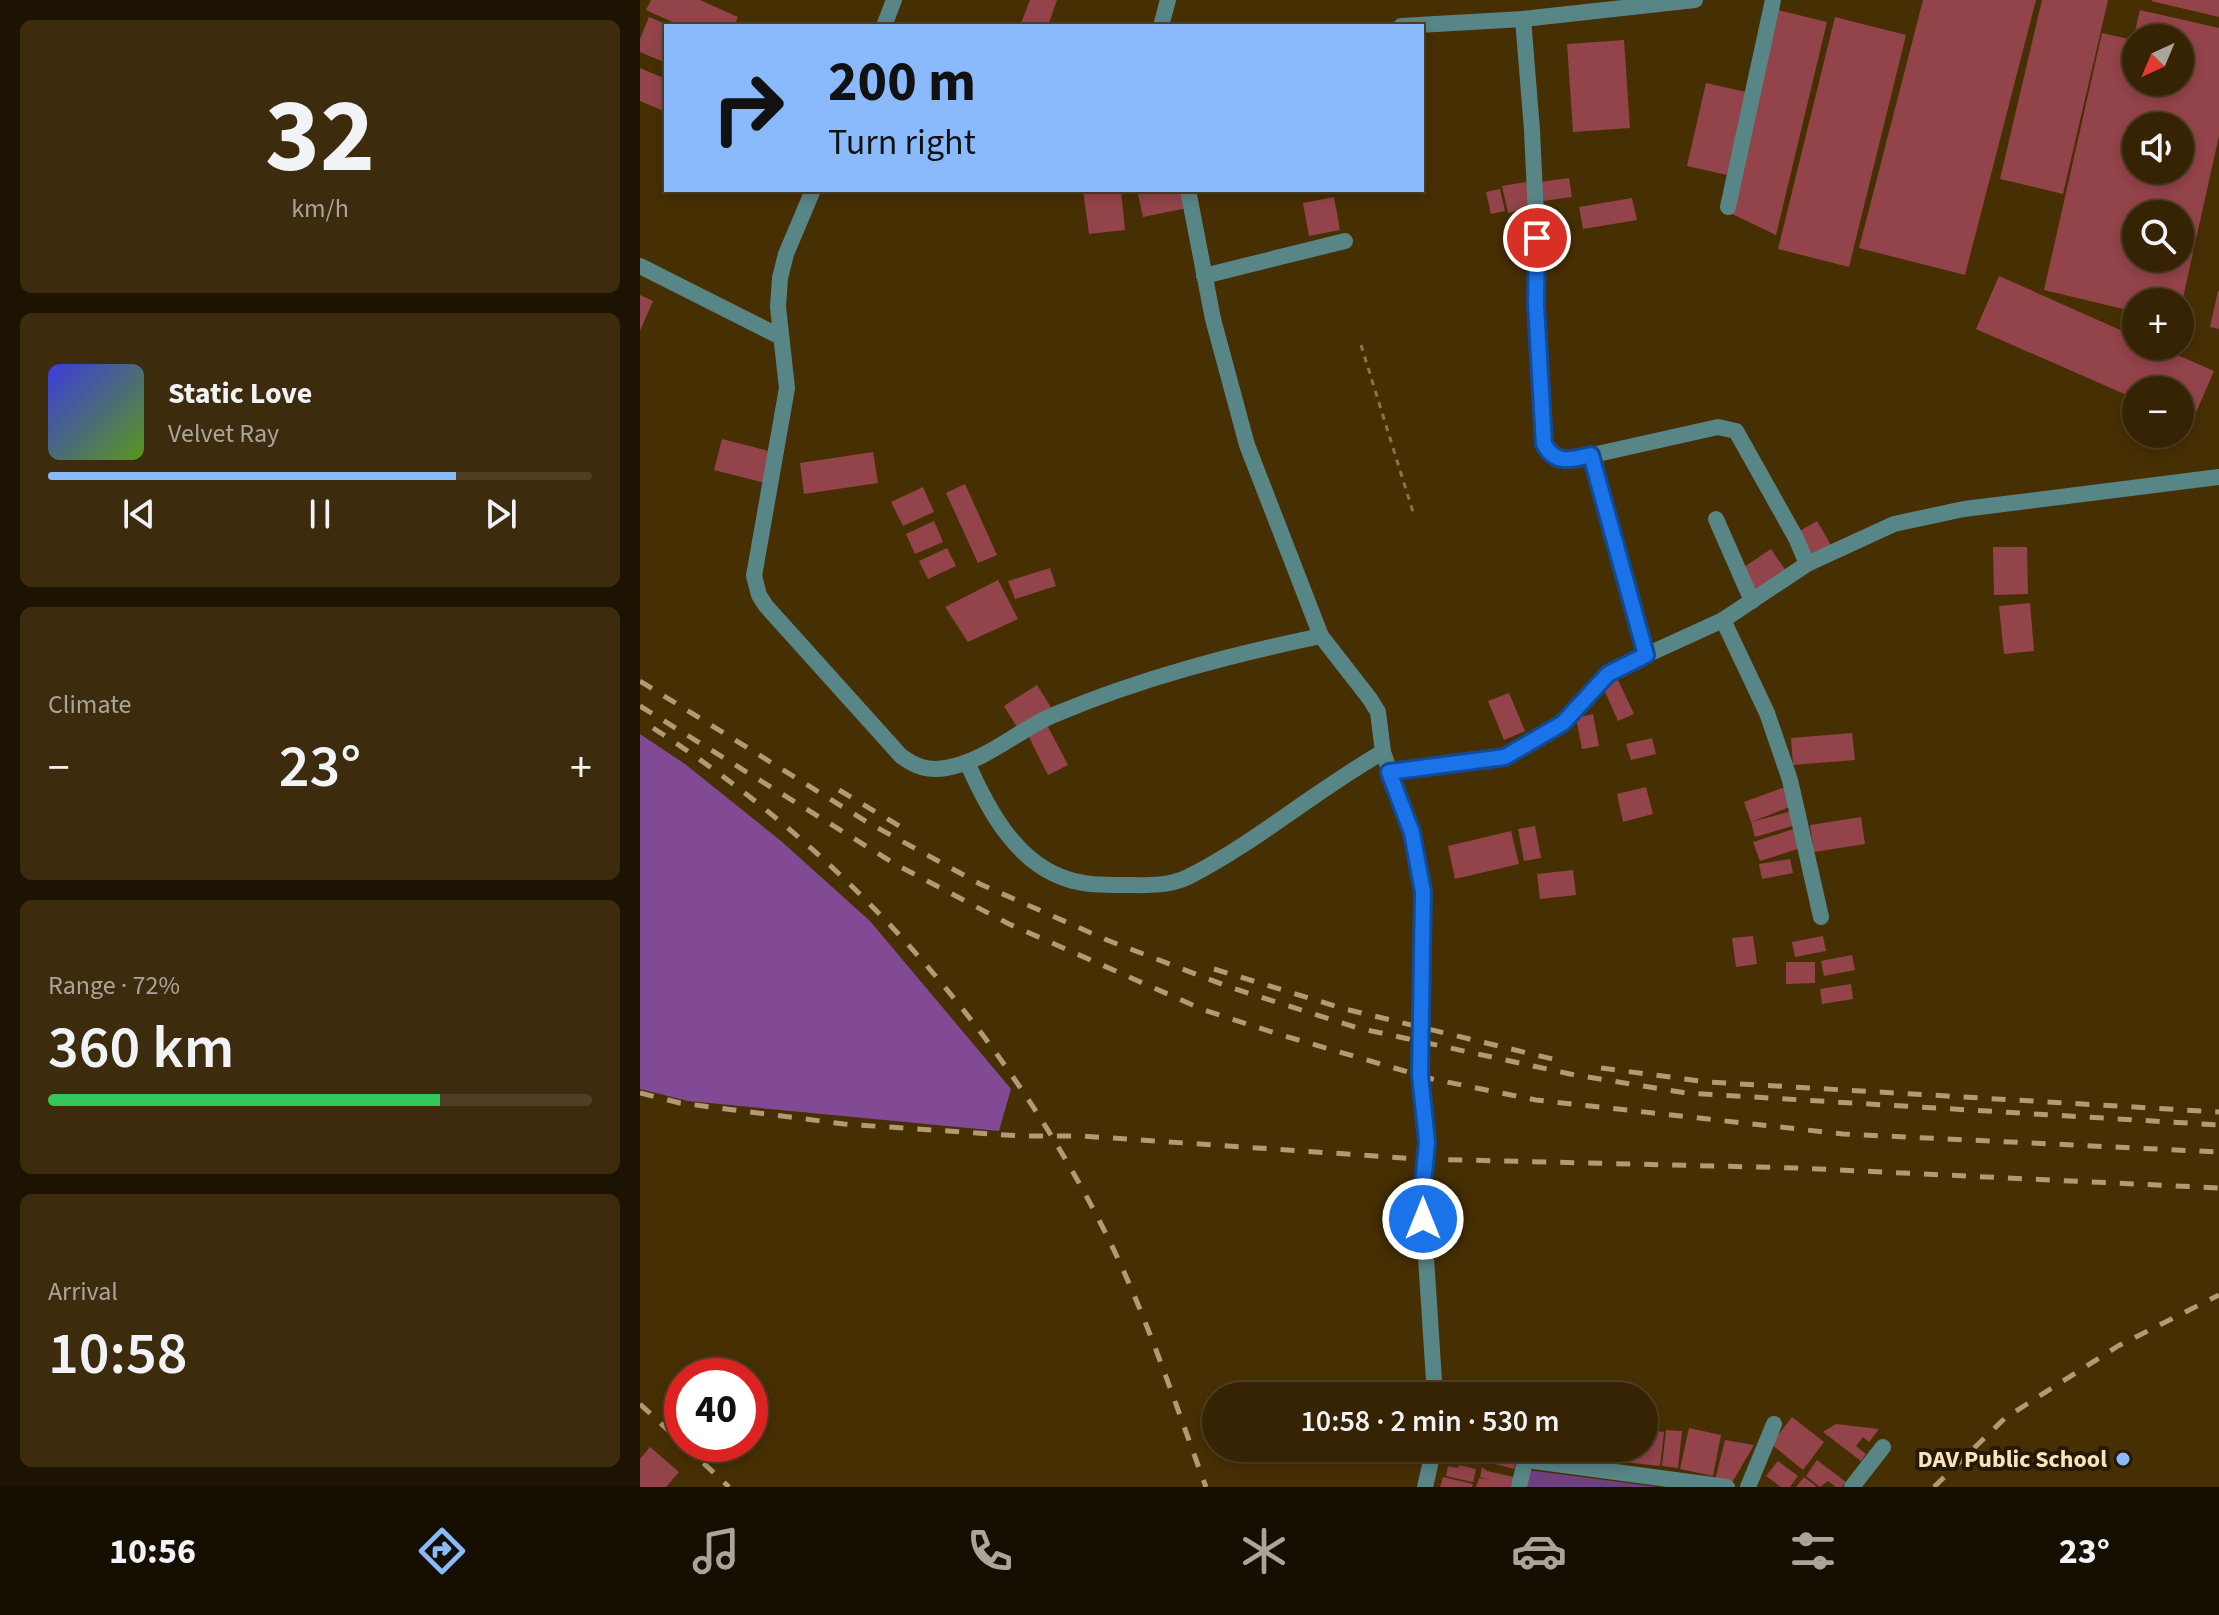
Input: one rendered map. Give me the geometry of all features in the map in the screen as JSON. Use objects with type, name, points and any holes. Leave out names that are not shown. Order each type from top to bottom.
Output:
[{"type":"street","points":[[885,24],[894,0]]},
{"type":"street","points":[[1162,24],[1168,0]]},
{"type":"street","points":[[1424,25],[1523,19],[1695,0]]},
{"type":"street","points":[[1728,207],[1773,0]]},
{"type":"street","points":[[1523,19],[1532,130],[1537,238],[1536,305],[1544,444],[1549,454],[1566,461],[1718,427],[1736,431],[1796,538],[1807,564]]},
{"type":"street","points":[[812,192],[786,254],[780,278],[778,307],[787,388],[754,576],[759,595],[901,756],[915,766],[929,770],[967,762],[1052,716],[1120,688],[1231,655],[1321,636]]},
{"type":"street","points":[[1188,192],[1225,370],[1247,445],[1321,636],[1378,712],[1383,752],[1412,833],[1423,892],[1420,1075],[1427,1142],[1422,1196],[1434,1382]]},
{"type":"street","points":[[1204,276],[1345,241]]},
{"type":"street","points":[[640,266],[781,337]]},
{"type":"street","points":[[1591,455],[1646,655]]},
{"type":"street","points":[[1389,772],[1505,757],[1563,723],[1608,674],[1723,620],[1807,564],[1871,532],[1964,509],[2219,477]]},
{"type":"street","points":[[1716,519],[1752,601]]},
{"type":"street","points":[[1723,620],[1767,713],[1790,780],[1821,917]]},
{"type":"street","points":[[967,762],[983,799],[996,819],[1026,855],[1043,868],[1067,879],[1092,884],[1152,885],[1186,878],[1241,847],[1338,778],[1383,752]]},
{"type":"street","points":[[1748,1487],[1774,1424]]},
{"type":"street","points":[[1852,1487],[1883,1447]]},
{"type":"street","points":[[1425,1487],[1431,1462]]},
{"type":"street","points":[[1519,1487],[1525,1462]]},
{"type":"street","points":[[1575,1462],[1727,1487]]},
{"type":"path","points":[[1361,345],[1413,512]]},
{"type":"shaded area","points":[[640,734],[685,764],[781,841],[870,921],[1011,1089],[999,1131],[688,1101],[640,1089]]},
{"type":"shaded area","points":[[1528,1470],[1658,1487],[1525,1487]]},
{"type":"building","points":[[651,0],[700,0],[738,17],[735,24],[677,24],[646,10]]},
{"type":"building","points":[[1030,0],[1057,0],[1049,24],[1021,24]]},
{"type":"building","points":[[1923,0],[2036,0],[1965,275],[1859,248]]},
{"type":"building","points":[[2042,0],[2108,0],[2063,194],[2000,179]]},
{"type":"building","points":[[2219,0],[2219,17],[2151,1]]},
{"type":"building","points":[[1778,10],[1827,22],[1776,235],[1730,213]]},
{"type":"building","points":[[2140,10],[2219,28],[2219,136],[2194,248],[2194,200],[2122,200],[2122,272],[2189,272],[2185,288],[2122,288],[2122,309],[2044,290],[2102,33],[2122,38],[2122,96],[2194,96],[2194,24],[2137,24]]},
{"type":"building","points":[[649,17],[666,24],[664,62],[640,52],[640,39]]},
{"type":"building","points":[[1835,17],[1906,35],[1849,267],[1778,249]]},
{"type":"building","points":[[1624,40],[1630,128],[1573,132],[1567,44]]},
{"type":"building","points":[[640,68],[664,78],[664,111],[640,101]]},
{"type":"building","points":[[1706,83],[1746,92],[1727,175],[1687,166]]},
{"type":"building","points":[[1569,178],[1572,197],[1543,201],[1540,182]]},
{"type":"building","points":[[1526,182],[1532,208],[1508,213],[1502,186]]},
{"type":"building","points":[[1500,189],[1505,211],[1491,214],[1486,192]]},
{"type":"building","points":[[1083,192],[1121,192],[1125,230],[1089,234]]},
{"type":"building","points":[[1137,192],[1183,192],[1187,208],[1143,217]]},
{"type":"building","points":[[1334,197],[1340,230],[1309,236],[1303,203]]},
{"type":"building","points":[[1632,198],[1637,220],[1583,229],[1579,207]]},
{"type":"building","points":[[1999,276],[2122,331],[2122,360],[2189,360],[2214,371],[2194,417],[2194,376],[2122,376],[2122,393],[1976,329]]},
{"type":"building","points":[[2219,291],[2219,329],[2210,327]]},
{"type":"building","points":[[640,295],[653,301],[640,331]]},
{"type":"building","points":[[722,439],[773,452],[765,483],[714,470]]},
{"type":"building","points":[[873,452],[878,483],[804,494],[800,463]]},
{"type":"building","points":[[965,484],[997,555],[978,563],[946,493]]},
{"type":"building","points":[[923,487],[934,512],[903,526],[891,502]]},
{"type":"building","points":[[934,521],[943,542],[915,554],[906,534]]},
{"type":"building","points":[[1817,521],[1832,547],[1813,557],[1798,532]]},
{"type":"building","points":[[1993,547],[2027,547],[2028,594],[1994,595]]},
{"type":"building","points":[[947,548],[956,566],[928,579],[919,561]]},
{"type":"building","points":[[1771,549],[1786,571],[1756,591],[1741,569]]},
{"type":"building","points":[[1050,568],[1056,586],[1015,599],[1008,581]]},
{"type":"building","points":[[998,580],[1018,619],[968,642],[945,607]]},
{"type":"building","points":[[2030,603],[2034,651],[2004,654],[1999,606]]},
{"type":"building","points":[[1618,680],[1634,714],[1618,721],[1603,687]]},
{"type":"building","points":[[1037,685],[1054,712],[1020,732],[1004,706]]},
{"type":"building","points":[[1509,693],[1525,731],[1504,740],[1488,701]]},
{"type":"building","points":[[1593,714],[1599,746],[1582,749],[1576,718]]},
{"type":"building","points":[[1047,725],[1068,765],[1048,775],[1028,735]]},
{"type":"building","points":[[1852,733],[1855,760],[1793,765],[1791,738]]},
{"type":"building","points":[[1652,738],[1656,754],[1631,760],[1626,744]]},
{"type":"building","points":[[1646,787],[1653,814],[1623,822],[1617,794]]},
{"type":"building","points":[[1785,787],[1792,806],[1751,822],[1744,802]]},
{"type":"building","points":[[1792,811],[1796,825],[1755,837],[1751,822]]},
{"type":"building","points":[[1861,817],[1865,844],[1814,852],[1810,825]]},
{"type":"building","points":[[1535,826],[1541,858],[1524,861],[1518,829]]},
{"type":"building","points":[[1794,829],[1801,848],[1760,861],[1753,842]]},
{"type":"building","points":[[1511,831],[1519,864],[1455,879],[1448,846]]},
{"type":"building","points":[[1790,859],[1793,873],[1762,879],[1759,864]]},
{"type":"building","points":[[1573,870],[1576,895],[1540,899],[1537,874]]},
{"type":"building","points":[[1753,936],[1757,964],[1736,967],[1732,938]]},
{"type":"building","points":[[1823,936],[1826,951],[1795,957],[1792,942]]},
{"type":"building","points":[[1852,955],[1855,970],[1824,976],[1821,961]]},
{"type":"building","points":[[1786,962],[1815,962],[1815,983],[1786,984]]},
{"type":"building","points":[[1851,984],[1853,999],[1822,1004],[1820,989]]},
{"type":"building","points":[[1792,1417],[1824,1442],[1803,1470],[1771,1444]]},
{"type":"building","points":[[1836,1424],[1879,1429],[1869,1442],[1863,1437],[1856,1446],[1866,1454],[1861,1461],[1823,1432]]},
{"type":"building","points":[[1689,1428],[1721,1435],[1713,1476],[1680,1469]]},
{"type":"building","points":[[1666,1430],[1682,1431],[1678,1468],[1662,1466]]},
{"type":"building","points":[[1658,1431],[1664,1432],[1660,1466],[1624,1462],[1658,1462]]},
{"type":"building","points":[[1725,1440],[1754,1445],[1733,1481],[1715,1480]]},
{"type":"building","points":[[650,1447],[679,1472],[666,1487],[640,1487],[640,1459]]},
{"type":"building","points":[[1817,1460],[1846,1482],[1842,1487],[1828,1481],[1820,1487],[1806,1476]]},
{"type":"building","points":[[1778,1461],[1798,1476],[1790,1487],[1781,1487],[1766,1476]]},
{"type":"building","points":[[1487,1462],[1516,1462],[1514,1469]]},
{"type":"building","points":[[1459,1465],[1476,1469],[1473,1482],[1446,1476],[1448,1466],[1458,1468]]},
{"type":"building","points":[[1482,1467],[1514,1477],[1511,1487],[1476,1487],[1479,1478],[1489,1480],[1480,1477]]},
{"type":"building","points":[[1443,1477],[1473,1484],[1472,1487],[1440,1487]]},
{"type":"building","points":[[1804,1477],[1817,1487],[1796,1487]]},
{"type":"railway","points":[[640,681],[867,822],[980,884],[1107,940],[1232,988],[1358,1028],[1570,1074],[1686,1093],[2219,1125]]},
{"type":"railway","points":[[640,706],[895,864],[1009,924],[1204,1010],[1432,1079],[1536,1100],[1843,1134],[2219,1152]]},
{"type":"railway","points":[[653,728],[723,776],[789,829],[851,885],[909,946],[963,1010],[1013,1078],[1059,1148],[1116,1254],[1157,1353],[1206,1487]]},
{"type":"railway","points":[[839,790],[901,827]]},
{"type":"railway","points":[[1214,969],[1345,1009],[1561,1061]]},
{"type":"railway","points":[[1601,1068],[1708,1082],[2219,1112]]},
{"type":"railway","points":[[640,1093],[680,1103],[844,1124],[1021,1136],[1082,1136],[1419,1159],[1798,1168],[2219,1188]]},
{"type":"railway","points":[[1934,1487],[2005,1418],[2118,1346],[2219,1295]]},
{"type":"railway","points":[[640,1404],[664,1426]]},
{"type":"railway","points":[[702,1462],[729,1487]]},
{"type":"place","name":"DAV Public School","points":[[2123,1459]]},
{"type":"route","points":[[1423,1219],[1427,1142],[1420,1075],[1423,892],[1412,833],[1389,772],[1505,757],[1563,723],[1608,674],[1646,655],[1591,455],[1566,461],[1557,459],[1549,454],[1544,444],[1536,305],[1537,238]]}]
